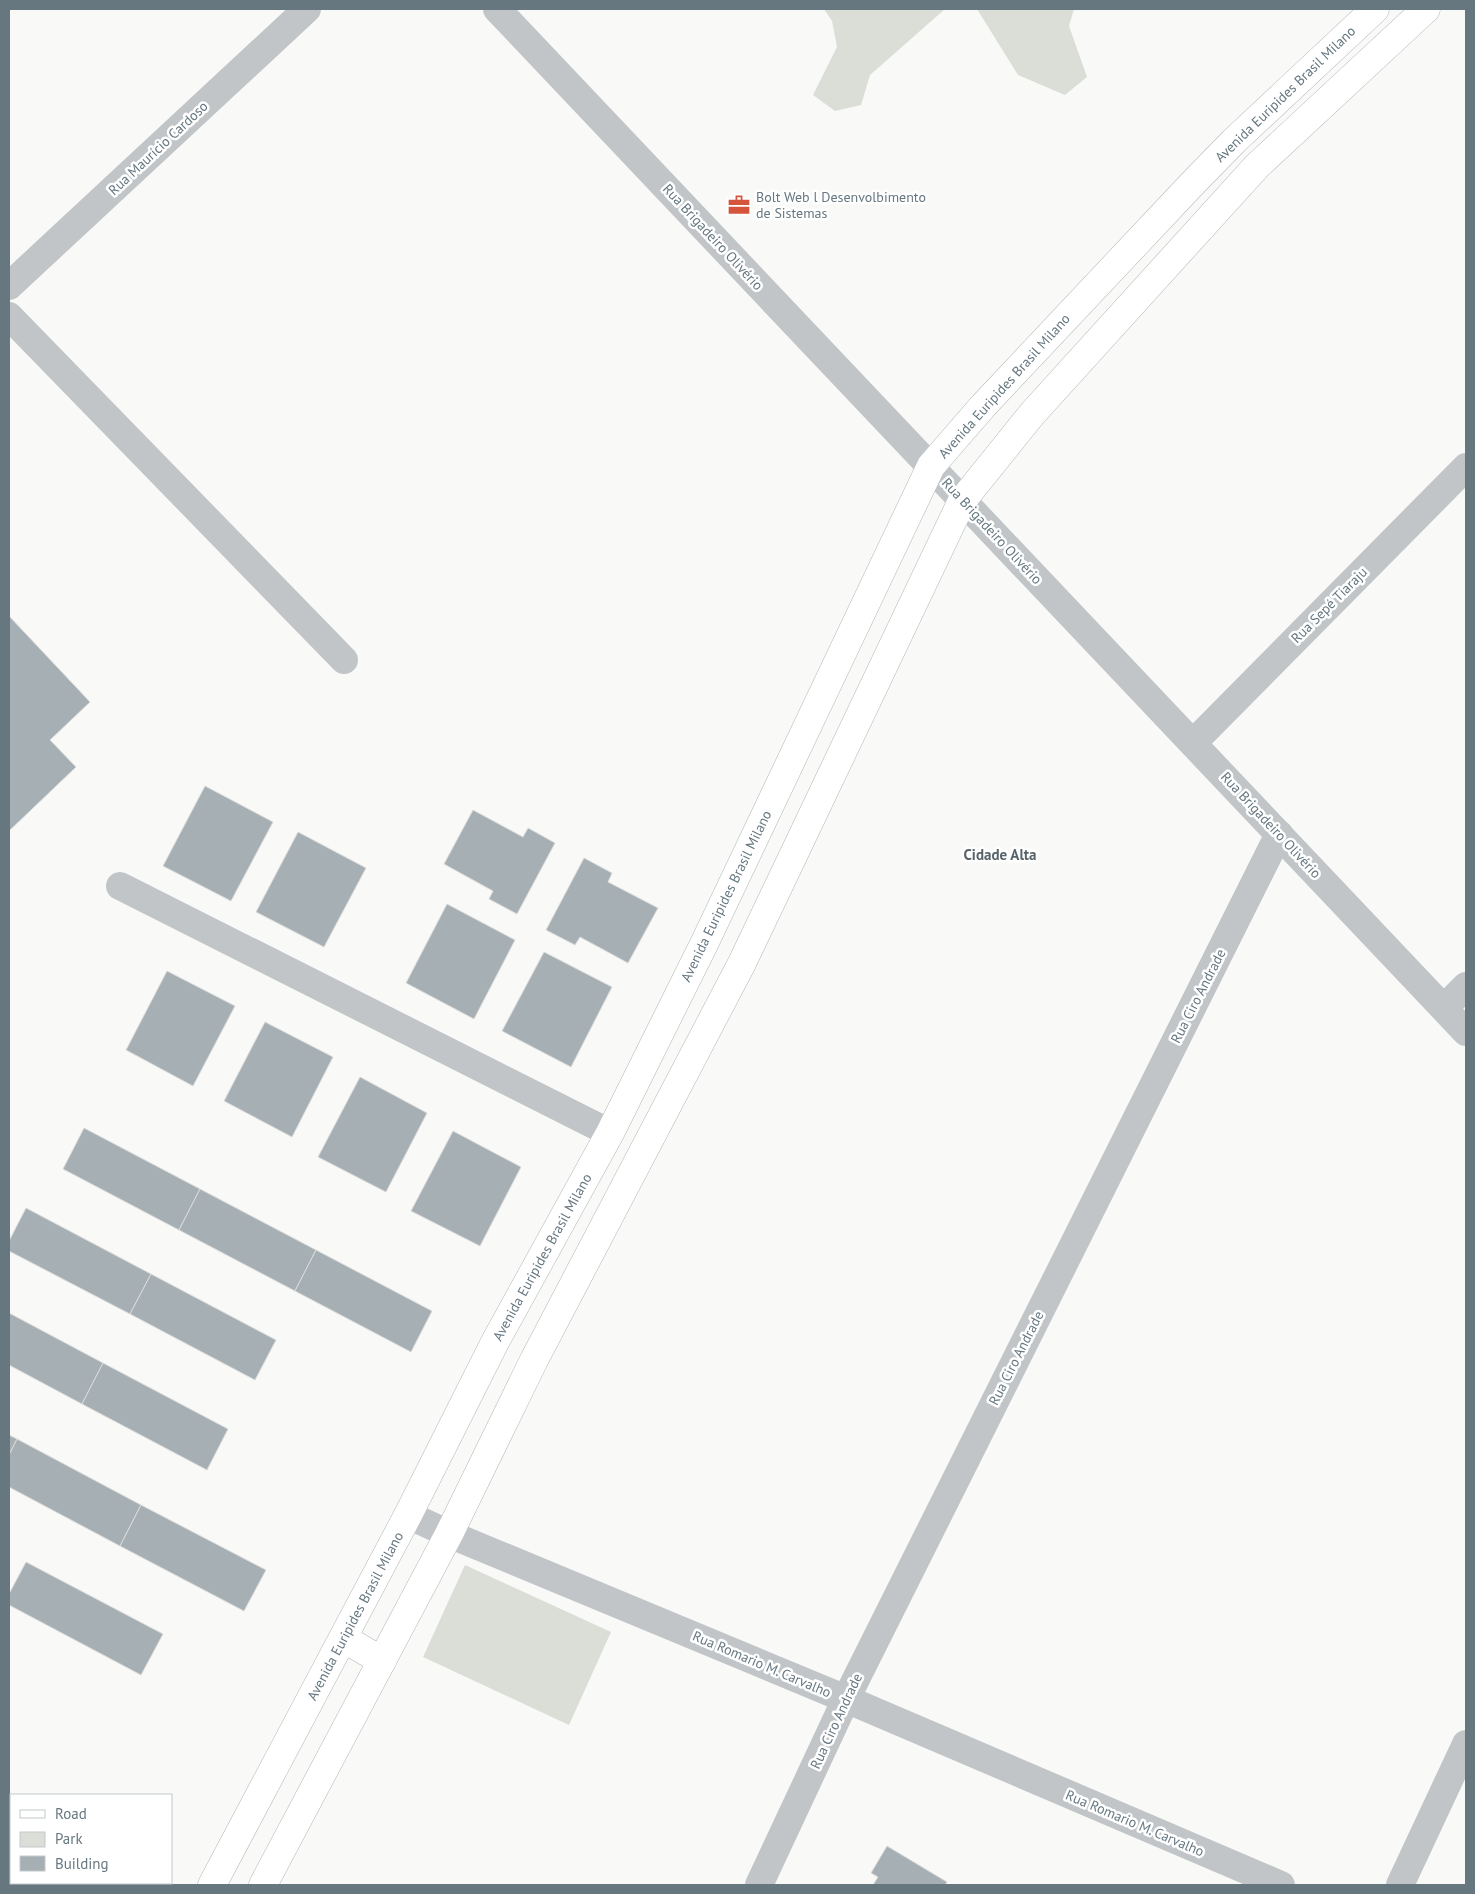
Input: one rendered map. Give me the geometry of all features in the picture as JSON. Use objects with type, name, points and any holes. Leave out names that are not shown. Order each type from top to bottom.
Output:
[{"type":"main road","name":"Avenida Euripides Brasil Milano","points":[[212,1885],[408,1515],[495,1342],[610,1133],[704,944],[931,466],[982,406],[1192,184],[1234,141],[1375,9]]},
{"type":"main road","points":[[263,1885],[449,1534],[534,1360],[742,963],[962,501],[1032,414],[1257,166],[1426,9]]},
{"type":"main road","points":[[1234,141],[1257,166]]},
{"type":"main road","points":[[704,944],[742,963]]},
{"type":"main road","points":[[495,1342],[534,1360]]},
{"type":"main road","points":[[343,1638],[382,1661]]},
{"type":"street","name":"Rua Maurício Cardoso","points":[[9,286],[306,9]]},
{"type":"street","name":"Rua Brigadeiro Olivério","points":[[497,9],[1466,1032]]},
{"type":"street","points":[[9,316],[344,660]]},
{"type":"street","name":"Rua Sepé Tiaraju","points":[[1193,743],[1466,467]]},
{"type":"street","name":"Rua Ciro Andrade","points":[[760,1885],[846,1699],[1279,834]]},
{"type":"street","points":[[120,886],[610,1133]]},
{"type":"street","points":[[1444,1008],[1466,986]]},
{"type":"street","name":"Rua Romario M. Carvalho","points":[[408,1515],[449,1534],[846,1699],[1281,1885]]},
{"type":"street","points":[[1400,1885],[1466,1744]]},
{"type":"green space","points":[[824,9],[945,9],[870,75],[861,105],[835,111],[813,95],[837,47],[832,21]]},
{"type":"green space","points":[[977,9],[1074,9],[1069,26],[1087,77],[1065,95],[1018,75]]},
{"type":"green space","points":[[465,1565],[611,1632],[569,1725],[423,1657]]},
{"type":"building","points":[[9,616],[90,702],[50,740],[76,767],[9,831]]},
{"type":"building","points":[[205,786],[273,822],[231,901],[163,866]]},
{"type":"building","points":[[473,810],[523,837],[528,828],[555,843],[517,914],[489,899],[493,891],[444,864]]},
{"type":"building","points":[[298,832],[366,868],[324,947],[256,912]]},
{"type":"building","points":[[584,858],[612,873],[608,882],[658,908],[628,963],[580,937],[575,945],[546,930]]},
{"type":"building","points":[[447,904],[515,940],[474,1019],[406,983]]},
{"type":"building","points":[[544,952],[612,987],[571,1067],[502,1031]]},
{"type":"building","points":[[167,971],[235,1006],[193,1086],[126,1050]]},
{"type":"building","points":[[265,1022],[333,1057],[292,1137],[224,1101]]},
{"type":"building","points":[[360,1077],[427,1113],[386,1192],[318,1157]]},
{"type":"building","points":[[84,1128],[200,1189],[179,1230],[63,1169]]},
{"type":"building","points":[[453,1131],[521,1167],[480,1246],[411,1211]]},
{"type":"building","points":[[200,1189],[316,1250],[295,1291],[179,1230]]},
{"type":"building","points":[[26,1208],[151,1274],[130,1314],[9,1251],[9,1241]]},
{"type":"building","points":[[316,1250],[432,1311],[411,1352],[295,1291]]},
{"type":"building","points":[[151,1274],[276,1340],[255,1380],[130,1314]]},
{"type":"building","points":[[9,1313],[103,1363],[82,1404],[9,1365]]},
{"type":"building","points":[[103,1363],[228,1429],[207,1470],[82,1404]]},
{"type":"building","points":[[9,1435],[17,1439],[9,1455]]},
{"type":"building","points":[[17,1439],[141,1505],[120,1546],[9,1487],[9,1455]]},
{"type":"building","points":[[141,1505],[266,1570],[244,1611],[120,1546]]},
{"type":"building","points":[[26,1562],[163,1634],[141,1675],[9,1605],[9,1594]]},
{"type":"building","points":[[887,1846],[947,1882],[945,1885],[873,1885],[878,1877],[871,1873]]},
{"type":"place","name":"Bolt Web l Desenvolbimento de Sistemas","points":[[739,205]]},
{"type":"district","name":"Cidade Alta","points":[[1000,854]]}]
